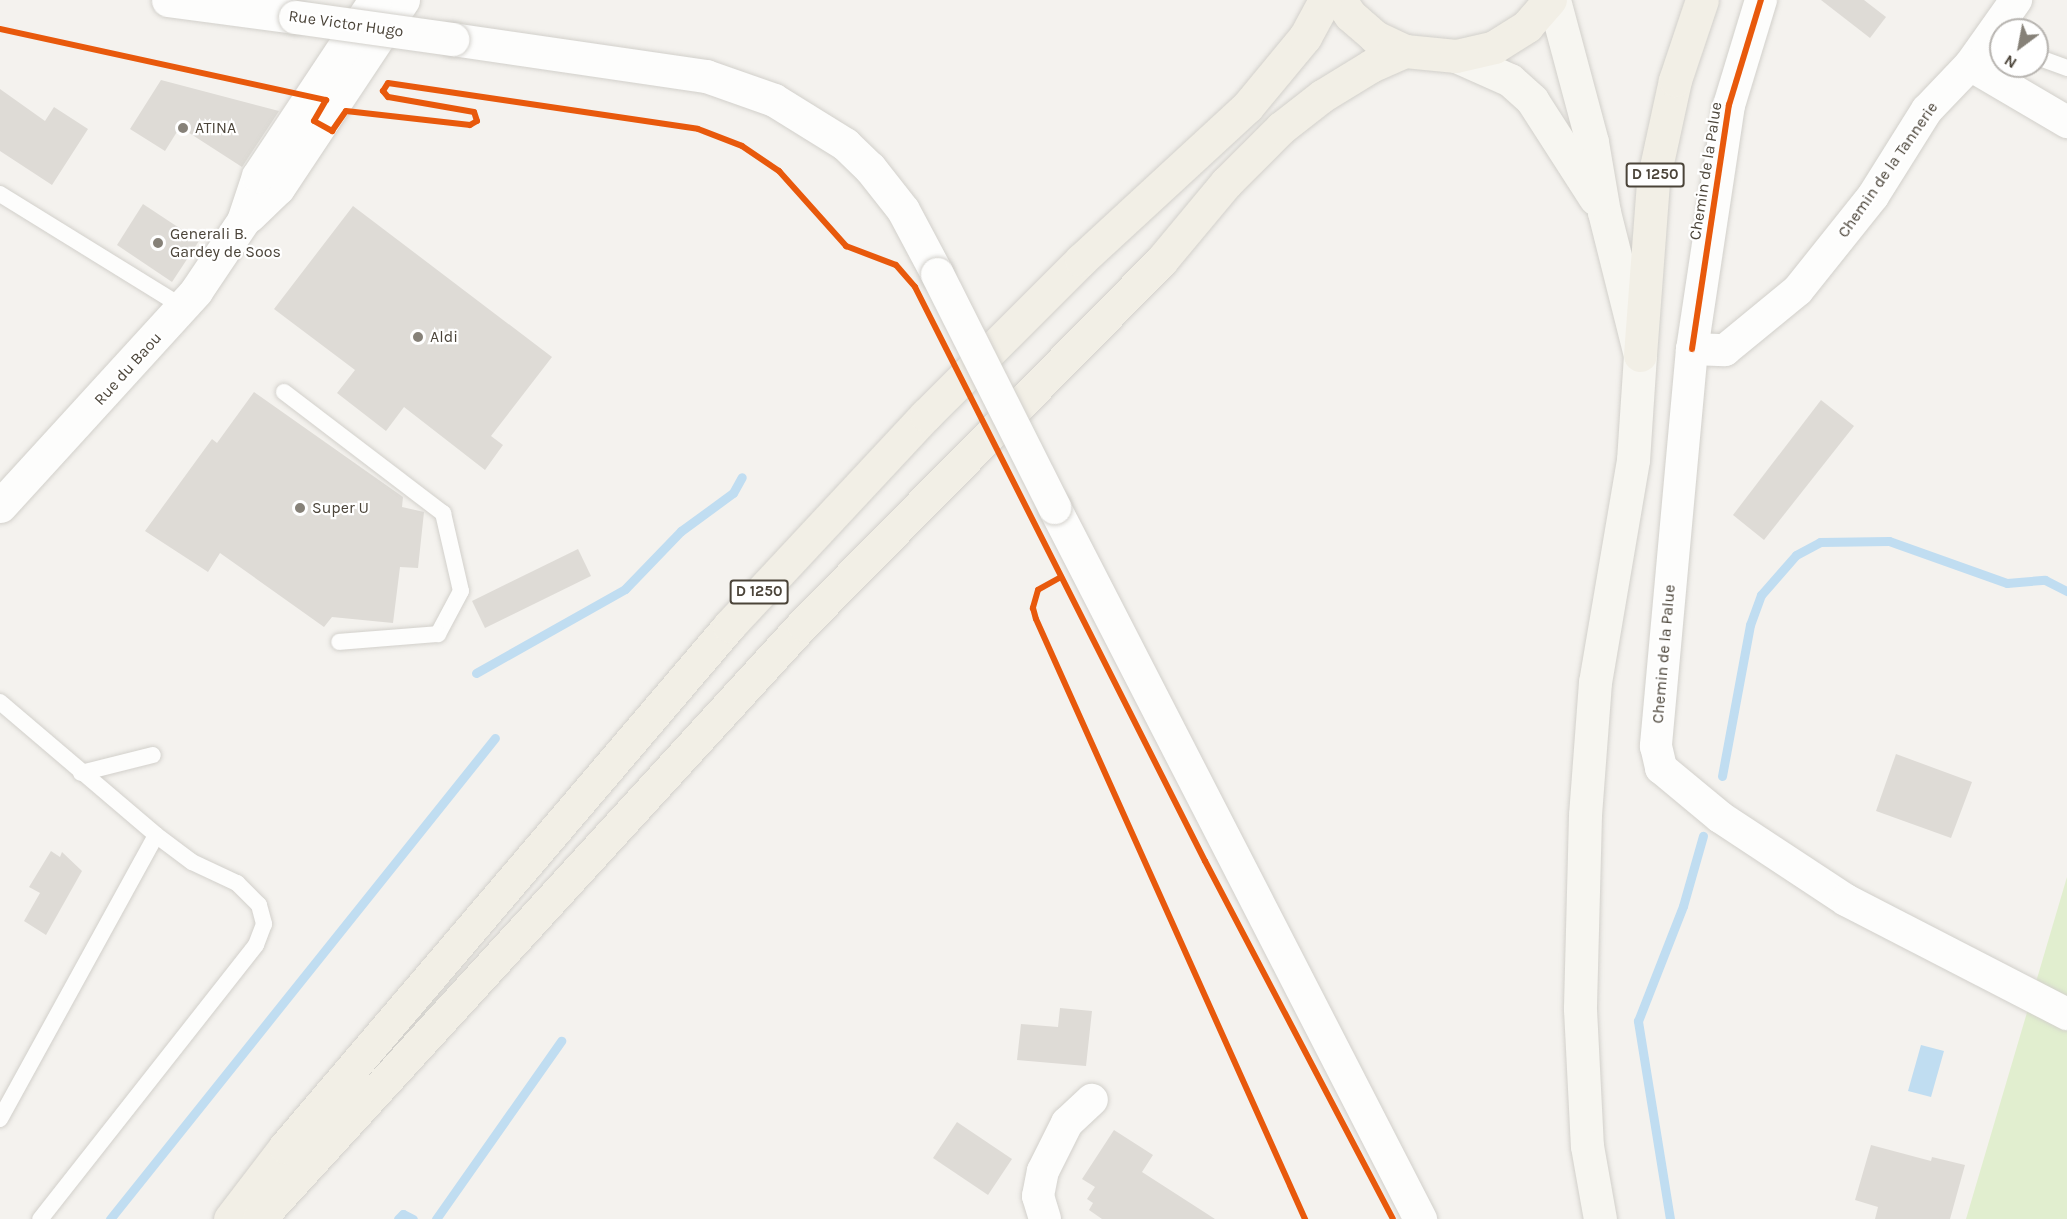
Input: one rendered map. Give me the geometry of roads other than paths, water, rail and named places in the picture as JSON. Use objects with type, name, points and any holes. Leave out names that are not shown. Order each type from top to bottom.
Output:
[{"type":"main road","name":"D 1250","points":[[230,1219],[285,1147],[737,617],[839,504],[1081,260],[1247,108],[1305,37],[1325,0]]},
{"type":"main road","points":[[1340,0],[1350,15],[1375,37],[1405,51],[1456,56],[1494,47],[1527,26],[1552,0]]},
{"type":"main road","points":[[1552,0],[1592,142],[1604,212],[1640,355],[1633,460],[1595,682],[1584,838],[1580,1009],[1587,1146],[1600,1219]]},
{"type":"main road","name":"D 1250","points":[[1640,355],[1653,181],[1675,80],[1702,0]]},
{"type":"main road","name":"D 1250","points":[[259,1219],[803,624],[1161,261],[1226,183],[1281,128],[1322,96],[1371,66],[1405,51]]},
{"type":"main road","points":[[1456,56],[1510,81],[1532,100],[1604,212]]},
{"type":"street","name":"Rue Victor Hugo","points":[[168,0],[706,76],[774,100],[845,144],[870,168],[903,210],[937,274],[1054,507],[1420,1219]]},
{"type":"street","name":"Rue du Baou","points":[[243,221],[258,176],[375,0]]},
{"type":"street","name":"Rue du Baou","points":[[0,506],[183,307],[243,221],[278,188],[403,0]]},
{"type":"street","name":"Chemin de la Palue","points":[[1761,0],[1729,105],[1692,349],[1656,746],[1661,768],[1678,786],[1729,824],[1846,900],[2067,1014]]},
{"type":"street","name":"Chemin de la Tannerie","points":[[1692,349],[1725,350],[1798,290],[1873,196],[1928,110],[1985,50],[2016,0]]},
{"type":"street","points":[[1985,50],[2067,122]]},
{"type":"street","points":[[1045,1219],[1038,1196],[1043,1172],[1067,1123],[1092,1100]]},
{"type":"lane","points":[[2049,61],[2067,68]]},
{"type":"lane","points":[[0,194],[183,307]]},
{"type":"lane","points":[[284,392],[443,513],[461,591],[438,634],[339,642]]},
{"type":"lane","points":[[0,702],[156,835],[192,862],[237,883],[259,905],[264,924],[256,945],[40,1219]]},
{"type":"lane","points":[[81,773],[153,755]]},
{"type":"lane","points":[[0,1119],[156,835]]},
{"type":"water","points":[[1921,1045],[1944,1051],[1931,1097],[1908,1091]]},
{"type":"waterway","points":[[476,673],[625,589],[681,531],[733,493],[742,477]]},
{"type":"waterway","points":[[1722,776],[1750,625],[1761,595],[1796,555],[1820,542],[1889,541],[2007,583],[2045,580],[2067,591]]},
{"type":"waterway","points":[[110,1219],[495,738]]},
{"type":"waterway","points":[[1670,1219],[1638,1021],[1683,906],[1703,836]]},
{"type":"waterway","points":[[436,1219],[561,1041]]},
{"type":"waterway","points":[[398,1219],[403,1214],[413,1219]]},
{"type":"place","name":"ATINA","points":[[183,128]]},
{"type":"place","name":"Generali B. Gardey de Soos","points":[[158,243]]},
{"type":"place","name":"Aldi","points":[[418,337]]},
{"type":"place","name":"Super U","points":[[300,508]]}]
